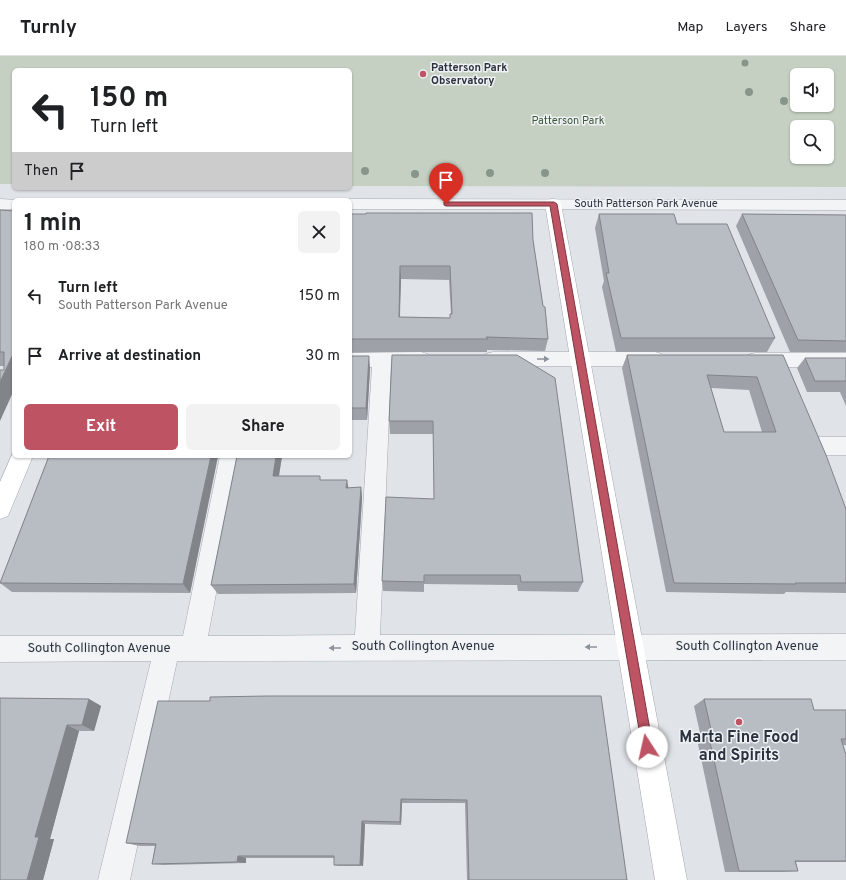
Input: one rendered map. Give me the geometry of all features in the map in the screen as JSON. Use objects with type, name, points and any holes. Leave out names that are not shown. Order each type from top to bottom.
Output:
[{"type":"main road","points":[[554,204],[671,880]]},
{"type":"main road","points":[[0,510],[21,458]]},
{"type":"street","points":[[0,204],[12,204]]},
{"type":"street","name":"South Patterson Park Avenue","points":[[352,204],[846,204]]},
{"type":"street","points":[[717,204],[725,223]]},
{"type":"street","points":[[735,360],[779,353],[846,360]]},
{"type":"street","points":[[779,353],[791,381]]},
{"type":"street","points":[[352,360],[435,359]]},
{"type":"street","points":[[474,359],[673,360]]},
{"type":"street","points":[[367,648],[382,360]]},
{"type":"street","points":[[826,466],[815,438],[846,446]]},
{"type":"street","points":[[114,880],[180,648],[230,458]]},
{"type":"street","name":"South Collington Avenue","points":[[0,649],[846,647]]},
{"type":"green space","name":"Patterson Park","points":[[0,56],[846,56],[846,187],[352,186],[352,68],[12,68],[12,184],[0,184]]},
{"type":"building","points":[[0,210],[12,211],[12,356],[0,382],[0,370],[4,370],[4,352],[0,352]]},
{"type":"building","points":[[532,213],[533,240],[543,306],[545,307],[548,339],[486,337],[488,339],[352,339],[352,214]],"holes":[[[400,266],[450,266],[452,314],[450,314],[450,318],[399,317]]]},
{"type":"building","points":[[599,214],[674,214],[677,224],[727,224],[775,338],[621,338],[606,273],[609,273]]},
{"type":"building","points":[[742,214],[846,215],[846,341],[798,340]]},
{"type":"building","points":[[392,355],[517,355],[555,378],[583,582],[521,582],[520,575],[424,575],[424,582],[382,581],[386,497],[434,499],[433,421],[389,421]]},
{"type":"building","points":[[627,355],[783,355],[826,455],[846,509],[846,583],[674,583]],"holes":[[[707,375],[757,377],[776,432],[724,432]]]},
{"type":"building","points":[[352,356],[369,356],[366,408],[352,408]]},
{"type":"building","points":[[805,358],[846,358],[846,381],[815,381]]},
{"type":"building","points":[[48,458],[211,458],[183,584],[0,583]]},
{"type":"building","points":[[237,458],[276,458],[273,476],[320,476],[320,480],[347,480],[346,488],[361,487],[354,584],[211,585]]},
{"type":"building","points":[[601,696],[627,880],[469,880],[467,800],[401,799],[400,822],[362,821],[360,865],[334,865],[334,856],[238,856],[237,862],[152,864],[156,844],[126,843],[158,701],[210,701],[210,697]]},
{"type":"building","points":[[0,698],[89,699],[82,725],[67,725],[35,837],[39,837],[27,880],[0,880]]},
{"type":"building","points":[[704,699],[811,699],[814,710],[846,710],[846,739],[841,739],[846,755],[846,861],[795,861],[798,871],[739,871],[709,738],[713,738]]},
{"type":"place","name":"Patterson Park Observatory","points":[[423,74]]},
{"type":"place","name":"Marta Fine Food and Spirits","points":[[739,722]]},
{"type":"route","points":[[446,204],[554,204],[647,747]]}]
